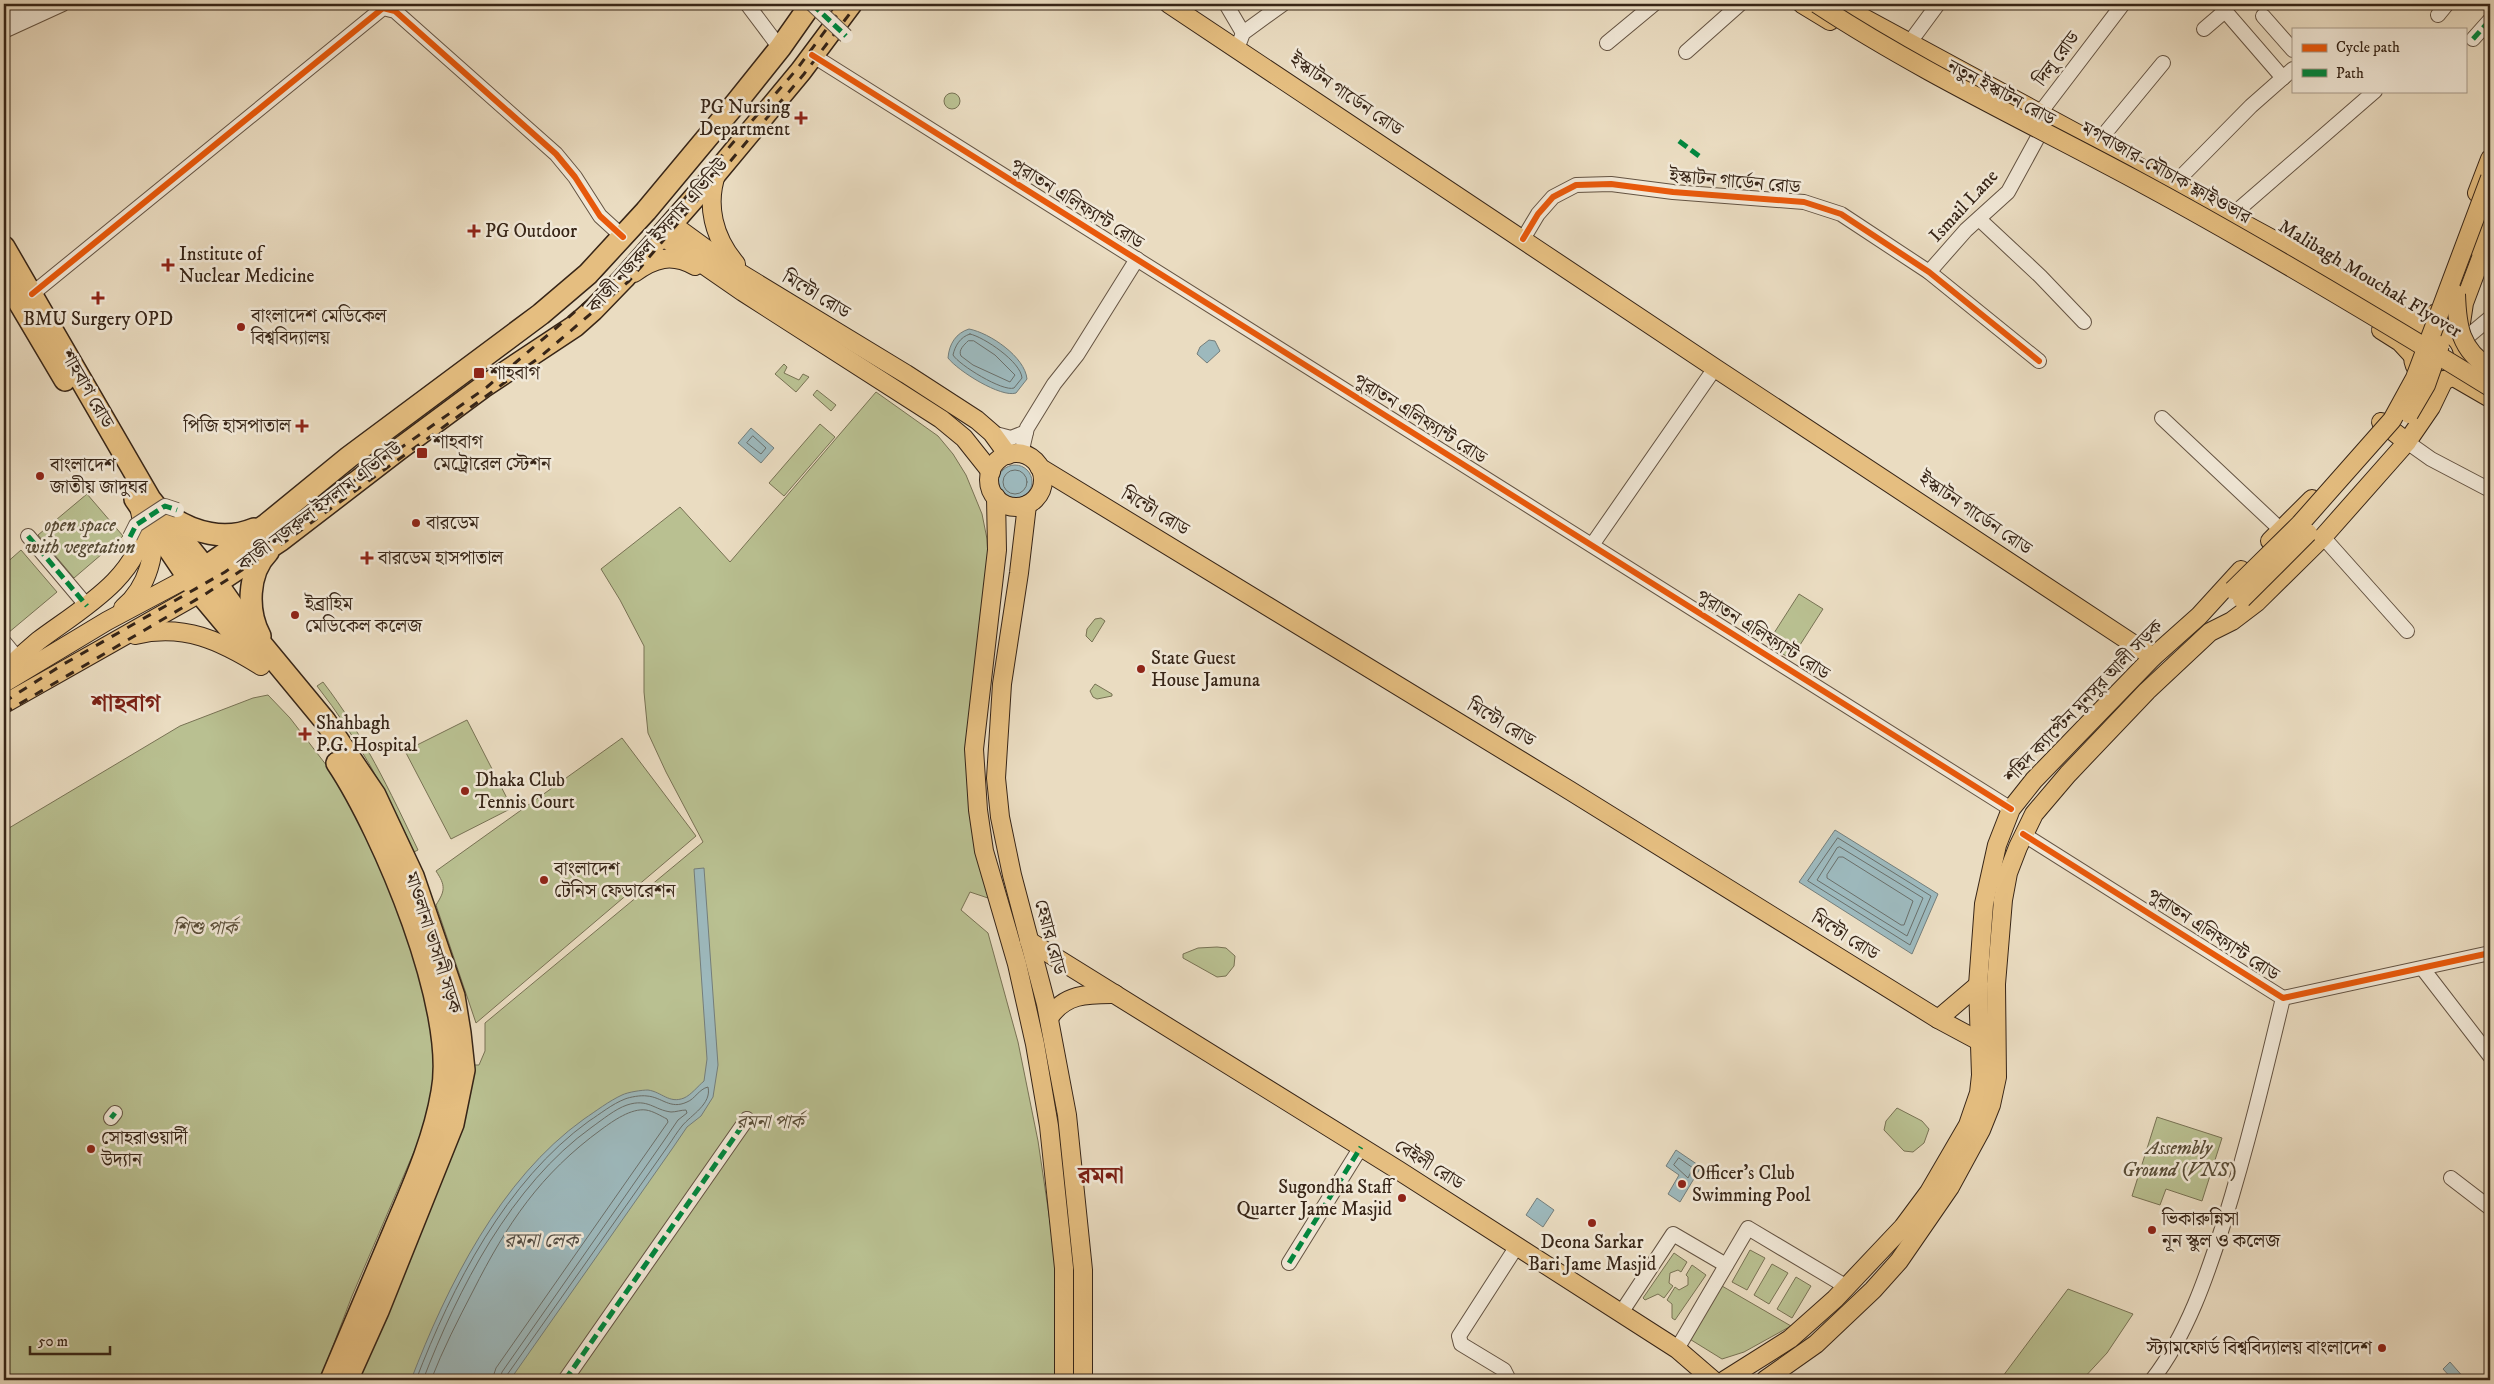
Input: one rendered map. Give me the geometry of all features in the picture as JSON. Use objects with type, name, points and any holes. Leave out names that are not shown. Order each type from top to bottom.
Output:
[{"type":"highway","name":"কাজী নজরুল ইসলাম এভিনিউ","points":[[203,580],[267,524],[349,457],[541,314],[588,274],[646,211],[780,48],[812,4]]},
{"type":"highway","name":"কাজী নজরুল ইসলাম এভিনিউ","points":[[203,580],[281,540],[483,387],[575,326],[624,278],[717,172],[851,4]]},
{"type":"highway","points":[[646,211],[667,230]]},
{"type":"highway","name":"শাহবাগ রোড","points":[[4,247],[32,294],[144,502]]},
{"type":"highway","name":"শাহবাগ রোড","points":[[4,277],[144,502],[203,580]]},
{"type":"highway","points":[[144,502],[183,525],[200,532],[231,535],[246,533],[267,524]]},
{"type":"highway","points":[[267,663],[253,615],[252,592],[254,576],[259,565],[265,555],[281,540]]},
{"type":"highway","name":"মাওলানা ভাসানী সড়ক","points":[[203,580],[267,663],[358,797],[386,854],[410,917],[426,965],[443,1040],[443,1091],[423,1162],[331,1380]]},
{"type":"highway","name":"মাওলানা ভাসানী সড়ক","points":[[267,663],[342,744],[372,790],[392,829],[413,876],[454,996],[464,1057],[463,1080],[453,1124],[378,1311],[346,1380]]},
{"type":"main road","name":"ইস্কাটন গার্ডেন রোড","points":[[1169,4],[1240,41],[1523,239],[1715,368],[2153,656]]},
{"type":"main road","name":"নতুন ইস্কাটন রোড","points":[[1802,4],[1899,62],[2161,202],[2302,280],[2393,337],[2414,359]]},
{"type":"main road","name":"মগবাজার-মৌচাক ফ্লাইওভার","points":[[1817,4],[1875,41],[2049,133],[2280,260],[2490,387]]},
{"type":"main road","name":"নতুন ইস্কাটন রোড","points":[[1836,4],[1910,42],[2231,216],[2315,263],[2429,332]]},
{"type":"main road","name":"Malibagh Mouchak Flyover","points":[[1836,4],[1871,29],[1904,49],[2281,250],[2490,375]]},
{"type":"main road","points":[[2490,159],[2450,264],[2429,332],[2417,342],[2414,359],[2423,375],[2437,380],[2448,378],[2490,398]]},
{"type":"main road","points":[[624,278],[649,262],[676,259],[693,264],[734,292],[747,286],[717,234],[711,207],[712,190],[717,172]]},
{"type":"main road","points":[[2210,632],[2238,594],[2392,420],[2415,378],[2490,178]]},
{"type":"main road","points":[[2161,202],[2173,184]]},
{"type":"main road","points":[[2199,616],[2238,594],[2307,533],[2400,427],[2426,385],[2456,294],[2490,207]]},
{"type":"main road","name":"মিন্টো রোড","points":[[667,230],[941,419],[964,438],[991,472]]},
{"type":"main road","points":[[2448,378],[2462,363],[2460,343],[2464,303],[2490,234]]},
{"type":"main road","name":"মিন্টো রোড","points":[[747,286],[906,374],[977,420],[1014,454]]},
{"type":"main road","points":[[2456,294],[2456,320],[2461,336],[2473,353],[2490,368]]},
{"type":"main road","points":[[2412,323],[2418,324],[2423,322],[2434,314]]},
{"type":"main road","points":[[2429,332],[2442,331],[2454,336],[2460,343],[2490,364]]},
{"type":"main road","name":"শহিদ ক্যাপ্টেন মুনসুর আলী সড়ক","points":[[1765,1380],[1816,1344],[1873,1290],[1899,1260],[1935,1196],[1952,1153],[1974,1110],[1979,1093],[1981,1074],[1978,1041],[1978,985],[1986,894],[1997,844],[2011,810],[2034,780],[2153,656],[2199,616],[2330,481],[2381,422],[2405,386],[2414,359]]},
{"type":"main road","name":"শহিদ ক্যাপ্টেন মুনসুর আলী সড়ক","points":[[1725,1380],[1790,1339],[1847,1287],[1935,1196],[1967,1158],[1991,1105],[1997,1077],[1996,984],[1999,926],[2008,873],[2023,834],[2034,814],[2068,774],[2147,691],[2210,632],[2232,621],[2257,602],[2323,537],[2407,442],[2448,378]]},
{"type":"main road","points":[[2381,422],[2407,442]]},
{"type":"main road","points":[[996,497],[1010,506],[1027,505],[1038,495],[1042,488],[1043,481],[1039,467],[1031,458],[1014,454],[995,464],[991,472],[990,485],[996,497],[998,550],[974,748],[974,772],[984,851],[1018,964],[1044,1091],[1055,1171],[1064,1268],[1064,1380]]},
{"type":"main road","name":"মিন্টো রোড","points":[[1039,467],[1569,790],[1938,1019],[1978,1041]]},
{"type":"main road","points":[[1042,488],[1059,482],[1066,482]]},
{"type":"main road","points":[[4,672],[87,606],[121,575],[129,564],[141,535],[144,502]]},
{"type":"main road","points":[[107,621],[128,604],[142,585],[150,565],[153,547],[144,502]]},
{"type":"main road","name":"হেয়ার রোড","points":[[1027,505],[1002,684],[996,778],[1000,818],[1049,1018],[1067,1115],[1083,1270],[1083,1380]]},
{"type":"main road","points":[[4,683],[107,621],[203,580]]},
{"type":"main road","points":[[4,704],[119,639],[203,580]]},
{"type":"main road","points":[[119,639],[149,631],[188,632],[231,647],[267,663]]},
{"type":"main road","name":"বেইলী রোড","points":[[1029,941],[1517,1246],[1677,1349],[1713,1380]]},
{"type":"main road","points":[[1938,1019],[1978,985]]},
{"type":"main road","points":[[1049,1018],[1058,1006],[1074,997],[1115,994]]},
{"type":"main road","points":[[1978,1041],[1996,1043]]},
{"type":"main road","points":[[1064,1330],[1084,1332]]},
{"type":"street","points":[[4,31],[12,18],[33,4]]},
{"type":"street","points":[[12,18],[63,4]]},
{"type":"street","points":[[747,4],[780,48]]},
{"type":"street","points":[[812,4],[846,36]]},
{"type":"street","points":[[1226,4],[1240,41],[1283,4]]},
{"type":"street","points":[[1607,44],[1654,4]]},
{"type":"street","points":[[1686,52],[1740,4]]},
{"type":"street","points":[[1910,42],[1938,4]]},
{"type":"street","name":"দিলু রোড","points":[[2040,113],[2122,4]]},
{"type":"street","points":[[2438,15],[2447,4]]},
{"type":"street","points":[[2173,184],[2288,73],[2222,7],[2204,29]]},
{"type":"street","points":[[32,294],[383,8],[394,11],[556,154],[576,177],[600,216],[623,237]]},
{"type":"street","points":[[2263,16],[2292,49]]},
{"type":"street","points":[[2473,39],[2490,20]]},
{"type":"street","name":"পুরাতন এলিফ্যান্ট রোড","points":[[812,55],[2011,810]]},
{"type":"street","points":[[2097,143],[2163,63]]},
{"type":"street","points":[[2231,216],[2374,92]]},
{"type":"street","name":"Ismail Lane","points":[[1929,272],[1966,230],[2008,192],[2038,137]]},
{"type":"street","name":"ইস্কাটন গার্ডেন রোড","points":[[1523,239],[1538,214],[1553,197],[1576,185],[1611,184],[1673,192],[1782,198],[1804,202],[1840,214],[1929,272],[2038,361]]},
{"type":"street","points":[[1980,219],[2040,276],[2084,322]]},
{"type":"street","points":[[1014,454],[1054,384],[1077,355],[1137,259]]},
{"type":"street","points":[[2460,343],[2490,318]]},
{"type":"street","points":[[1592,545],[1715,368]]},
{"type":"street","points":[[2162,418],[2281,530]]},
{"type":"street","points":[[992,433],[1011,438],[1026,432]]},
{"type":"street","points":[[2407,442],[2431,459],[2490,490]]},
{"type":"street","points":[[130,538],[136,525],[165,506],[177,510]]},
{"type":"street","points":[[28,536],[87,606]]},
{"type":"street","points":[[2323,537],[2407,631]]},
{"type":"street","points":[[4,642],[18,659]]},
{"type":"street","name":"পুরাতন এলিফ্যান্ট রোড","points":[[2023,834],[2283,998],[2490,953]]},
{"type":"street","points":[[2422,969],[2490,1056]]},
{"type":"street","points":[[2152,1380],[2161,1369],[2189,1317],[2212,1259],[2246,1151],[2283,998]]},
{"type":"street","points":[[565,1380],[747,1119]]},
{"type":"street","points":[[1289,1263],[1361,1147]]},
{"type":"street","points":[[2450,1178],[2490,1208]]},
{"type":"street","points":[[1677,1349],[1748,1228],[1847,1287]]},
{"type":"street","points":[[1621,1313],[1673,1234],[1726,1265]]},
{"type":"street","points":[[1509,1380],[1504,1370],[1461,1344],[1459,1336],[1517,1246]]},
{"type":"green space","points":[[949,93],[955,93],[960,98],[958,107],[949,109],[944,104],[944,98]]},
{"type":"green space","points":[[784,364],[787,367],[784,373],[799,380],[803,374],[809,377],[796,392],[775,374]]},
{"type":"green space","points":[[817,390],[836,405],[831,411],[813,395]]},
{"type":"green space","name":"রমনা পার্ক","points":[[876,392],[938,436],[953,454],[966,475],[982,514],[987,539],[988,558],[969,750],[992,896],[988,898],[970,892],[961,910],[988,933],[1018,1042],[1038,1141],[1057,1269],[1056,1380],[356,1380],[474,1065],[479,1065],[485,1051],[485,1023],[703,842],[648,733],[644,692],[644,646],[601,569],[680,507],[730,562]]},
{"type":"green space","points":[[820,424],[835,437],[784,496],[769,483]]},
{"type":"green space","name":"open space with vegetation","points":[[87,494],[123,536],[74,578],[38,535]]},
{"type":"green space","points":[[21,550],[57,592],[8,633],[4,628],[4,565]]},
{"type":"green space","points":[[1799,594],[1823,609],[1791,659],[1767,644]]},
{"type":"green space","points":[[1101,618],[1105,621],[1092,642],[1086,636],[1087,629],[1095,619]]},
{"type":"green space","points":[[323,682],[363,742],[418,850],[414,852],[393,808],[358,745],[317,686]]},
{"type":"green space","points":[[1095,684],[1112,694],[1112,696],[1097,699],[1093,697],[1090,691]]},
{"type":"green space","name":"শিশু পার্ক","points":[[268,695],[290,718],[337,779],[388,877],[430,1002],[436,1085],[422,1133],[352,1296],[320,1380],[4,1380],[4,831],[180,726],[253,698]]},
{"type":"green space","name":"Dhaka Club Tennis Court","points":[[467,720],[512,808],[451,839],[405,751]]},
{"type":"green space","name":"বাংলাদেশ টেনিস ফেডারেশন","points":[[622,738],[696,836],[476,1023],[436,905],[443,892],[443,885],[436,871]]},
{"type":"green space","points":[[1198,948],[1226,948],[1235,956],[1234,966],[1226,976],[1217,977],[1183,958],[1183,954]]},
{"type":"green space","points":[[1897,1108],[1922,1121],[1929,1129],[1924,1143],[1913,1152],[1904,1151],[1884,1130],[1886,1121]]},
{"type":"green space","name":"Assembly Ground (VNS)","points":[[2157,1117],[2222,1138],[2202,1201],[2166,1189],[2160,1205],[2132,1196]]},
{"type":"green space","points":[[1750,1250],[1765,1258],[1747,1290],[1732,1282]]},
{"type":"green space","points":[[1674,1253],[1687,1262],[1681,1272],[1678,1270],[1670,1273],[1669,1283],[1673,1286],[1664,1298],[1658,1294],[1645,1300],[1643,1298]]},
{"type":"green space","points":[[1772,1264],[1788,1273],[1769,1304],[1754,1295]]},
{"type":"green space","points":[[1692,1265],[1706,1275],[1675,1320],[1672,1318],[1672,1304],[1667,1300],[1675,1287],[1679,1290],[1688,1285],[1688,1277],[1686,1275]]},
{"type":"green space","points":[[1796,1277],[1811,1286],[1792,1318],[1777,1309]]},
{"type":"green space","points":[[1722,1286],[1791,1326],[1744,1352],[1722,1359],[1688,1338]]},
{"type":"green space","points":[[2068,1289],[2133,1314],[2107,1353],[2082,1380],[2000,1380]]},
{"type":"water","points":[[969,329],[987,335],[1005,347],[1020,362],[1027,379],[1016,393],[991,388],[961,370],[948,358],[954,340],[960,333]]},
{"type":"water","points":[[1209,340],[1215,341],[1220,351],[1207,363],[1197,354],[1200,347]]},
{"type":"water","points":[[751,428],[774,448],[761,463],[738,443]]},
{"type":"water","points":[[1015,465],[1027,470],[1032,482],[1027,494],[1015,499],[1003,494],[998,482],[1003,470]]},
{"type":"water","points":[[1835,830],[1938,894],[1912,954],[1799,882]]},
{"type":"water","name":"রমনা লেক","points":[[704,868],[718,1065],[713,1097],[701,1116],[687,1127],[510,1380],[411,1380],[441,1308],[459,1272],[480,1237],[502,1203],[527,1172],[554,1144],[584,1119],[622,1095],[648,1090],[674,1100],[689,1095],[704,1081],[707,1059],[694,869]]},
{"type":"water","name":"Officer's Club Swimming Pool","points":[[1676,1150],[1701,1167],[1680,1202],[1668,1194],[1679,1175],[1666,1166]]},
{"type":"water","points":[[1537,1198],[1554,1210],[1543,1227],[1526,1215]]},
{"type":"water","points":[[2450,1362],[2464,1380],[2453,1380],[2443,1369]]},
{"type":"railway","points":[[4,702],[62,665],[225,572],[487,387],[619,274],[797,69],[845,4]]},
{"type":"railway","points":[[4,713],[204,595],[286,541],[540,357],[629,281],[804,74],[857,4]]},
{"type":"marked path","points":[[812,4],[846,36]]},
{"type":"marked path","points":[[2473,39],[2490,20]]},
{"type":"marked path","points":[[1679,141],[1703,159]]},
{"type":"marked path","points":[[130,537],[136,525],[165,506],[177,510]]},
{"type":"marked path","points":[[28,536],[87,606]]},
{"type":"marked path","points":[[111,1118],[115,1113]]},
{"type":"marked path","points":[[565,1380],[747,1119]]},
{"type":"marked path","points":[[1289,1263],[1361,1147]]},
{"type":"cycle path","points":[[32,294],[383,8],[395,11],[556,154],[575,177],[600,216],[623,237]]},
{"type":"cycle path","points":[[812,55],[2011,809]]},
{"type":"cycle path","points":[[1523,239],[1538,214],[1553,197],[1576,185],[1611,184],[1673,192],[1804,202],[1841,214],[1929,272],[2039,361]]},
{"type":"cycle path","points":[[2023,834],[2283,998],[2490,953]]},
{"type":"place","name":"PG Nursing Department","points":[[801,118]]},
{"type":"place","name":"PG Outdoor","points":[[474,231]]},
{"type":"place","name":"Institute of Nuclear Medicine","points":[[168,265]]},
{"type":"place","name":"BMU Surgery OPD","points":[[98,298]]},
{"type":"place","name":"বাংলাদেশ মেডিকেল বিশ্ববিদ্যালয়","points":[[241,327]]},
{"type":"place","name":"শাহবাগ","points":[[479,373]]},
{"type":"place","name":"পিজি হাসপাতাল","points":[[302,426]]},
{"type":"place","name":"শাহবাগ মেট্রোরেল স্টেশন","points":[[422,453]]},
{"type":"place","name":"বাংলাদেশ জাতীয় জাদুঘর","points":[[40,476]]},
{"type":"place","name":"বারডেম","points":[[416,523]]},
{"type":"place","name":"বারডেম হাসপাতাল","points":[[367,558]]},
{"type":"place","name":"ইব্রাহিম মেডিকেল কলেজ","points":[[295,615]]},
{"type":"place","name":"State Guest House Jamuna","points":[[1141,669]]},
{"type":"place","name":"Shahbagh P.G. Hospital","points":[[305,734]]},
{"type":"place","name":"Dhaka Club Tennis Court","points":[[465,791]]},
{"type":"place","name":"বাংলাদেশ টেনিস ফেডারেশন","points":[[544,880]]},
{"type":"place","name":"সোহরাওয়ার্দী উদ্যান","points":[[91,1149]]},
{"type":"place","name":"Officer's Club Swimming Pool","points":[[1682,1184]]},
{"type":"place","name":"Sugondha Staff Quarter Jame Masjid","points":[[1402,1198]]},
{"type":"place","name":"Deona Sarkar Bari Jame Masjid","points":[[1592,1223]]},
{"type":"place","name":"ভিকারুন্নিসা নূন স্কুল ও কলেজ","points":[[2152,1230]]},
{"type":"place","name":"স্ট্যামফোর্ড বিশ্ববিদ্যালয় বাংলাদেশ","points":[[2382,1348]]},
{"type":"district","name":"শাহবাগ","points":[[126,704]]},
{"type":"district","name":"রমনা","points":[[1101,1176]]}]
